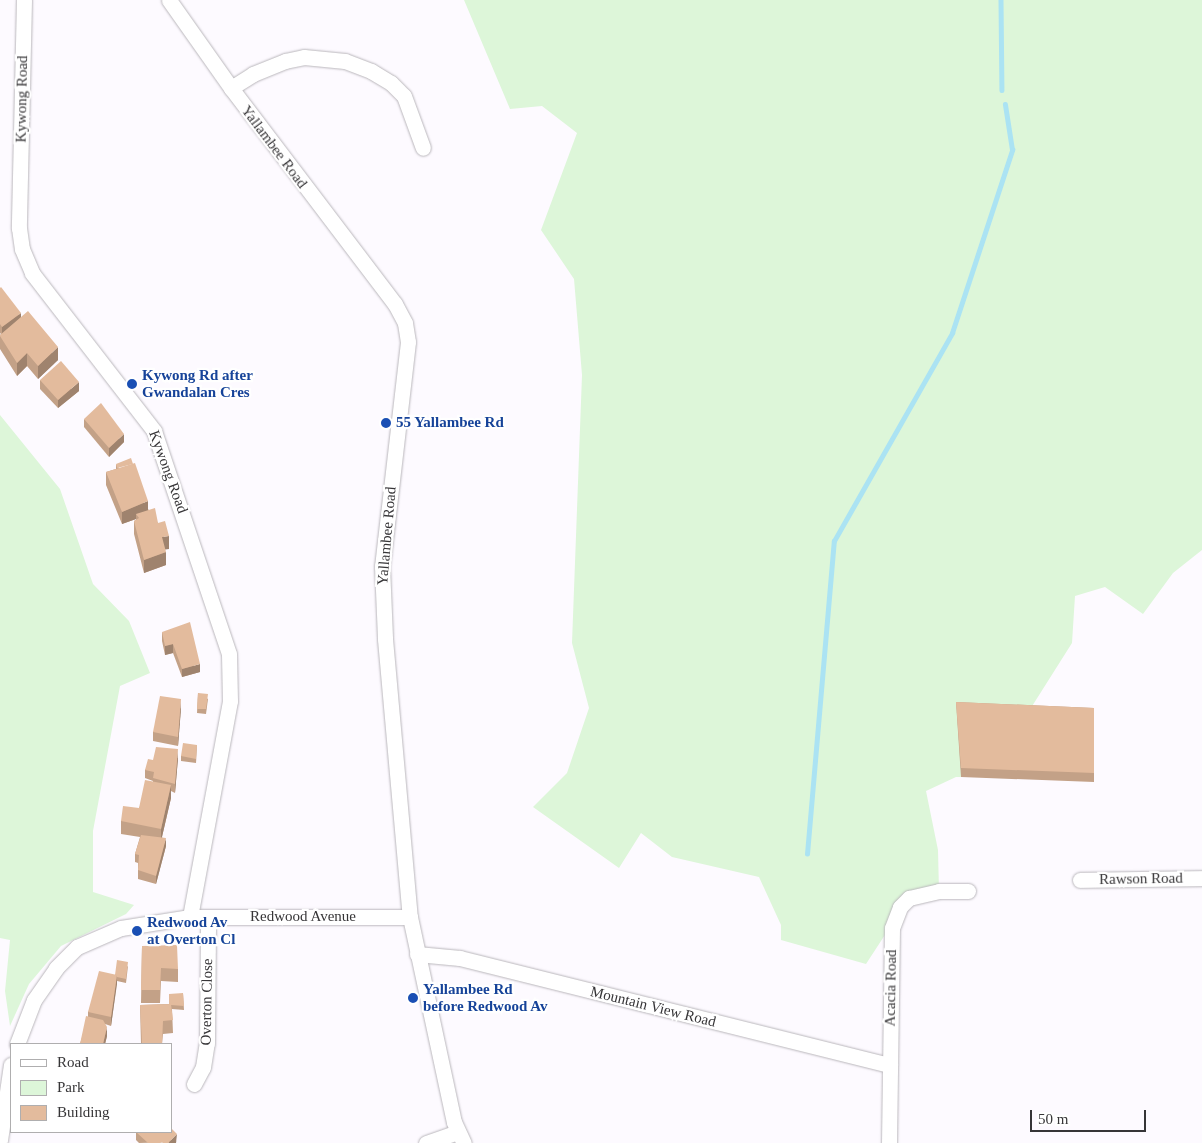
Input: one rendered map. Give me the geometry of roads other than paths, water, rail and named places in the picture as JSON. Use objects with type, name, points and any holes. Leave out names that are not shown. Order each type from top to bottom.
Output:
[{"type":"street","name":"Kywong Road","points":[[24,0],[19,228],[22,250],[32,273],[154,431],[229,654],[230,701],[190,917]]},
{"type":"street","name":"Yallambee Road","points":[[169,0],[231,88],[395,304],[408,332],[382,588],[410,917],[416,954],[461,1138]]},
{"type":"street","points":[[231,88],[259,70],[285,61],[304,57],[345,61],[371,71],[391,83],[404,96],[423,148]]},
{"type":"street","name":"Rawson Road","points":[[1080,880],[1202,878]]},
{"type":"street","name":"Acacia Road","points":[[889,1143],[892,928],[900,907],[909,898],[939,891],[968,891]]},
{"type":"street","name":"Redwood Avenue","points":[[17,1043],[34,1000],[56,968],[77,947],[121,928],[190,917],[410,917]]},
{"type":"street","name":"Overton Close","points":[[194,1084],[203,1067],[207,1043],[208,918]]},
{"type":"street","name":"Mountain View Road","points":[[416,954],[460,958],[890,1065]]},
{"type":"street","points":[[0,1140],[10,1072]]},
{"type":"street","points":[[426,1143],[461,1138]]},
{"type":"waterway","points":[[1001,0],[1002,90]]},
{"type":"waterway","points":[[807,854],[834,541],[952,333],[1012,150],[1005,105]]},
{"type":"place","name":"Kywong Rd after Gwandalan Cres","points":[[132,384]]},
{"type":"place","name":"55 Yallambee Rd","points":[[386,423]]},
{"type":"place","name":"Redwood Av at Overton Cl","points":[[137,931]]},
{"type":"place","name":"Yallambee Rd before Redwood Av","points":[[413,998]]}]
